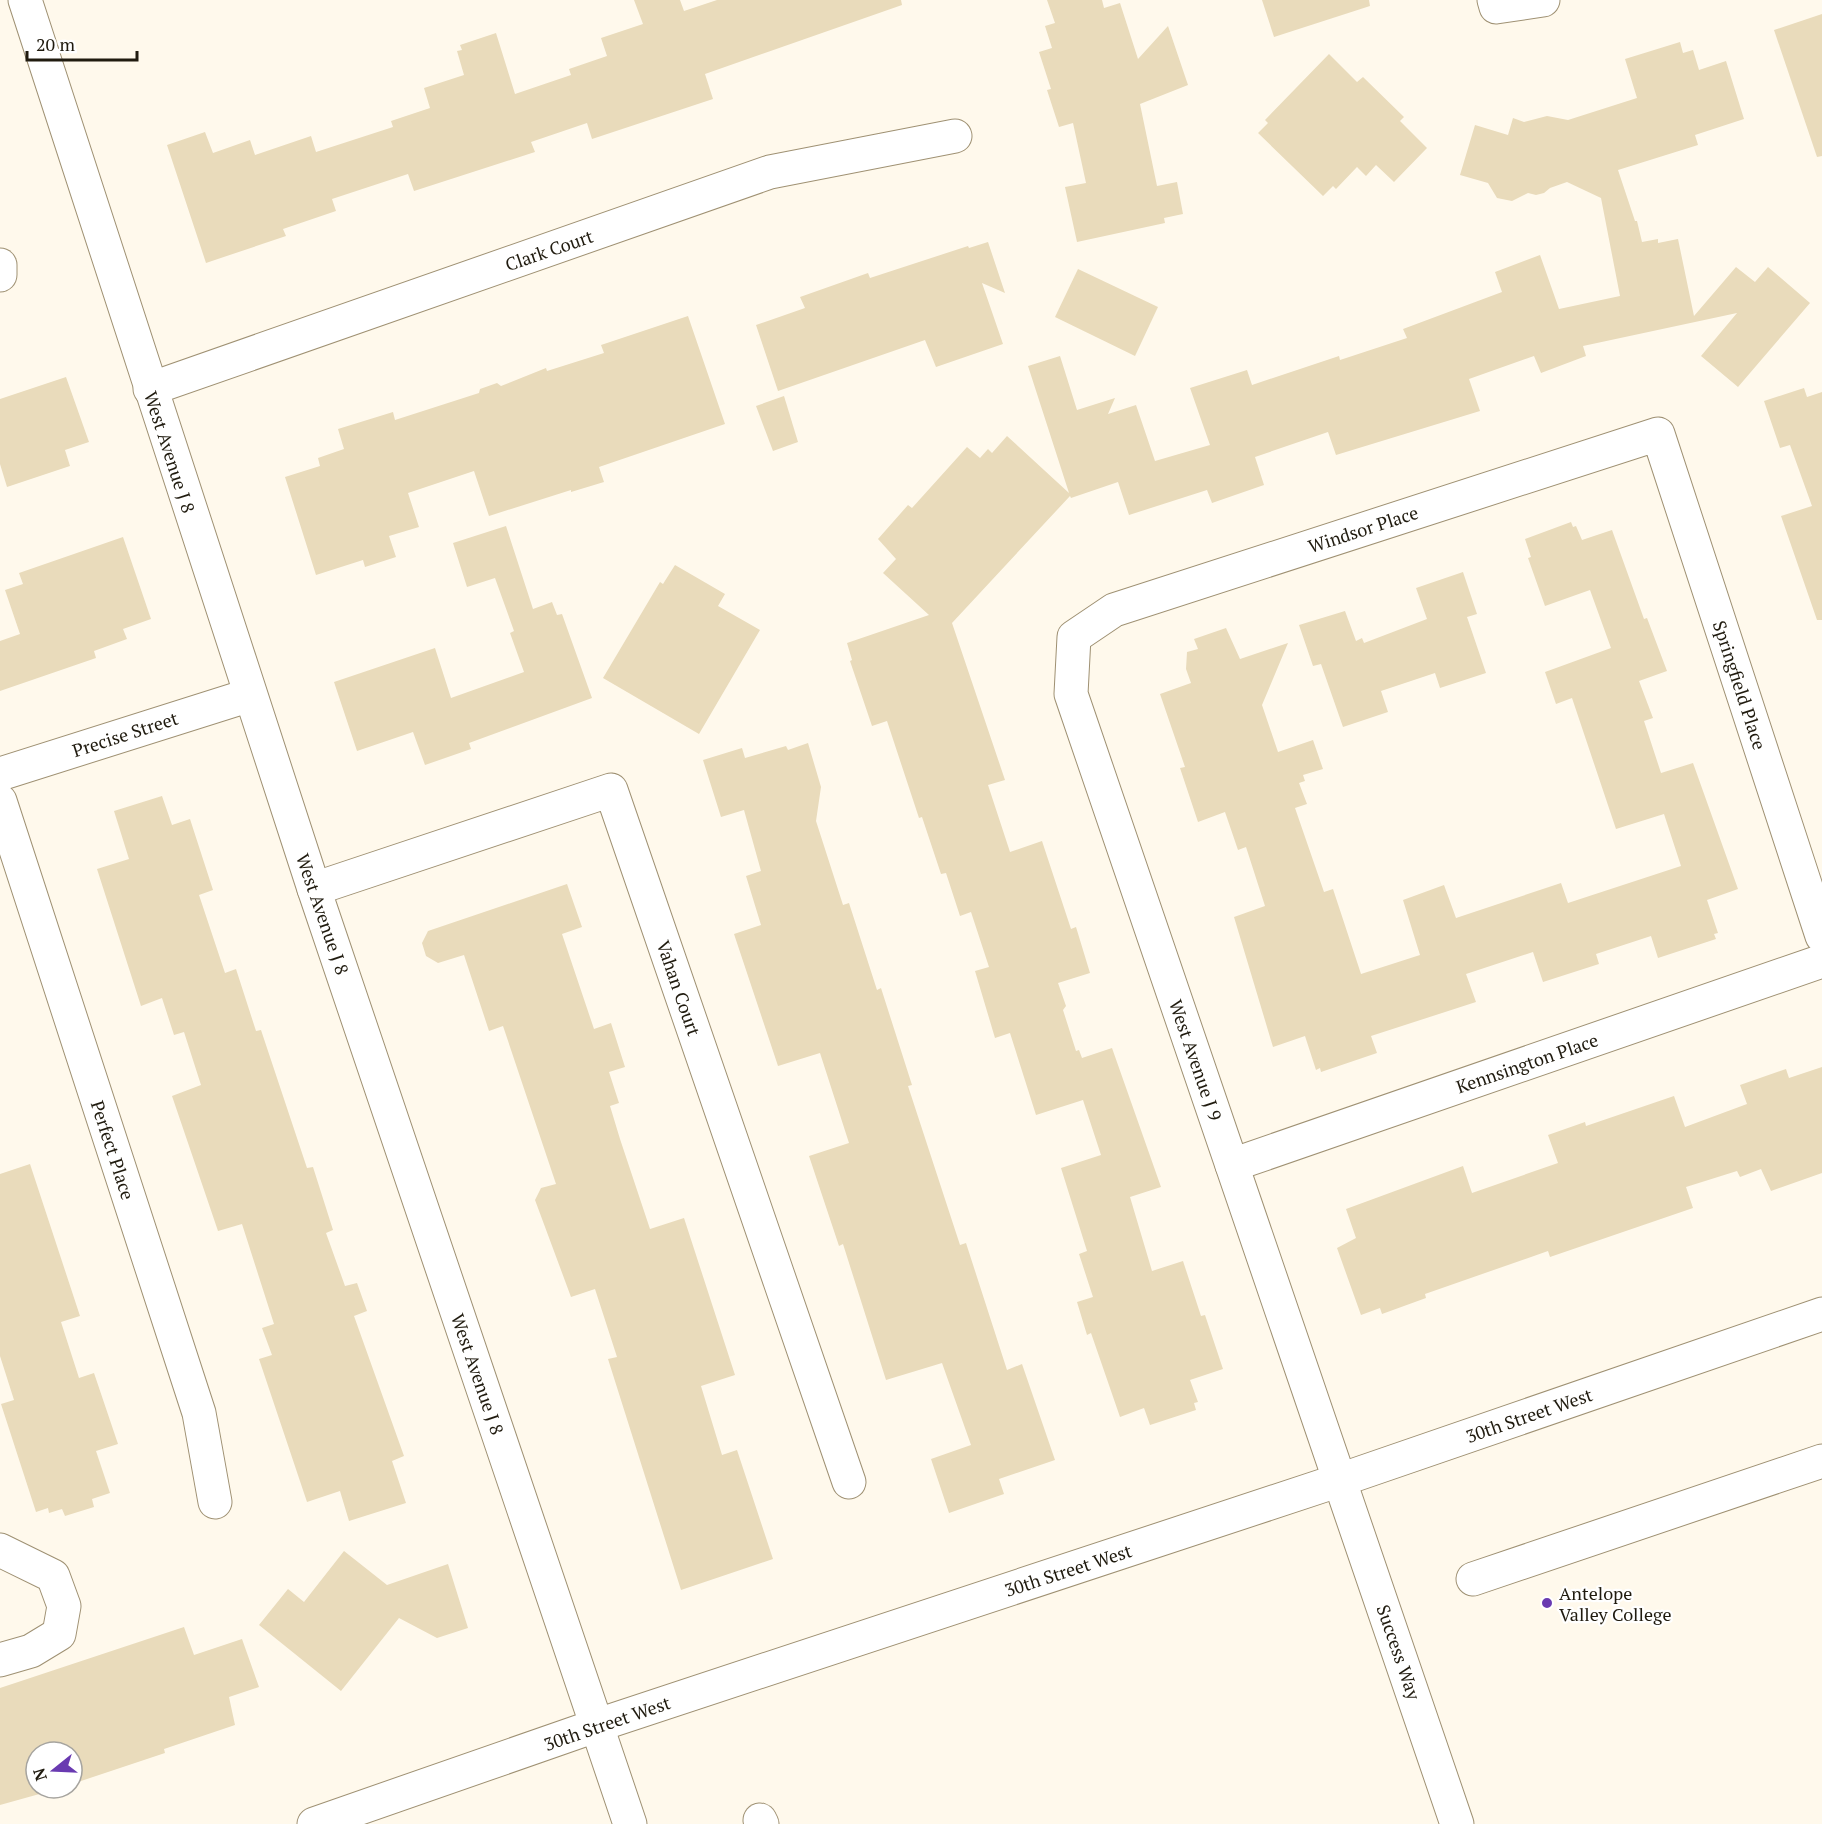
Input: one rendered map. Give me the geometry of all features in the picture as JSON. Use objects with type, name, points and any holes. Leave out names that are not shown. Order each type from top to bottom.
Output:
[{"type":"street","name":"West Avenue J 8","points":[[25,0],[249,694],[630,1824]]},
{"type":"street","points":[[1494,0],[1496,7],[1543,0]]},
{"type":"street","name":"Clark Court","points":[[150,389],[770,172],[955,136]]},
{"type":"street","name":"Windsor Place","points":[[1074,637],[1114,610],[1658,434]]},
{"type":"street","name":"Springfield Place","points":[[1658,434],[1822,936]]},
{"type":"street","name":"West Avenue J 9","points":[[1074,637],[1071,694],[1340,1480]]},
{"type":"street","name":"Precise Street","points":[[0,774],[249,694]]},
{"type":"street","name":"Vahan Court","points":[[314,889],[611,790],[849,1482]]},
{"type":"street","name":"Perfect Place","points":[[0,801],[199,1413],[216,1502]]},
{"type":"street","name":"Kennsington Place","points":[[1232,1165],[1822,961]]},
{"type":"street","name":"30th Street West","points":[[314,1824],[598,1725],[1340,1480],[1822,1314]]},
{"type":"street","points":[[1473,1579],[1822,1461]]},
{"type":"street","name":"Success Way","points":[[1340,1480],[1457,1824]]},
{"type":"street","points":[[0,1550],[52,1576],[64,1606],[59,1634],[30,1651],[0,1660]]},
{"type":"building","points":[[634,0],[680,0],[684,11],[717,0],[901,0],[902,5],[705,74],[713,99],[592,139],[587,123],[531,142],[535,152],[414,191],[408,174],[332,199],[336,211],[283,229],[286,236],[206,263],[167,145],[205,132],[213,153],[250,140],[255,155],[311,136],[316,152],[393,127],[391,121],[430,108],[424,88],[464,75],[457,51],[462,50],[460,45],[496,33],[515,94],[571,75],[569,69],[607,56],[601,38],[643,24]]},
{"type":"building","points":[[1047,0],[1102,0],[1104,8],[1120,3],[1138,59],[1168,26],[1188,85],[1140,104],[1157,186],[1177,182],[1183,214],[1164,218],[1165,223],[1077,242],[1065,187],[1086,183],[1073,123],[1059,127],[1047,90],[1051,89],[1039,52],[1052,48],[1045,26],[1055,23]]},
{"type":"building","points":[[1262,0],[1369,0],[1370,6],[1274,37]]},
{"type":"building","points":[[1822,14],[1822,156],[1817,157],[1774,30]]},
{"type":"building","points":[[1680,42],[1683,53],[1693,50],[1699,70],[1726,61],[1744,119],[1695,135],[1698,145],[1618,170],[1635,221],[1637,221],[1642,242],[1658,239],[1658,243],[1678,239],[1694,316],[1736,267],[1755,282],[1768,267],[1810,303],[1738,387],[1701,356],[1737,313],[1583,346],[1586,356],[1541,373],[1534,356],[1469,379],[1480,411],[1336,455],[1328,432],[1255,457],[1264,485],[1212,503],[1207,490],[1129,515],[1118,482],[1071,498],[1070,496],[952,623],[1005,780],[988,785],[1010,852],[1042,841],[1071,929],[1076,927],[1090,973],[1058,983],[1066,1006],[1063,1010],[1076,1051],[1079,1050],[1082,1058],[1112,1048],[1161,1187],[1130,1197],[1152,1271],[1183,1261],[1201,1316],[1205,1315],[1223,1369],[1190,1380],[1198,1402],[1194,1403],[1196,1410],[1150,1425],[1144,1408],[1120,1417],[1091,1333],[1087,1335],[1077,1302],[1093,1297],[1079,1254],[1087,1251],[1061,1168],[1101,1155],[1083,1100],[1036,1115],[1010,1033],[995,1038],[975,971],[989,967],[971,912],[960,916],[946,873],[941,874],[922,817],[919,818],[887,721],[872,726],[850,661],[852,660],[847,643],[929,615],[883,573],[896,559],[878,539],[908,505],[912,508],[967,447],[980,458],[988,449],[992,453],[1007,436],[1069,493],[1028,366],[1060,356],[1077,410],[1115,398],[1108,414],[1136,405],[1155,461],[1210,445],[1190,388],[1247,370],[1252,385],[1339,356],[1340,360],[1407,338],[1403,329],[1502,292],[1495,272],[1540,255],[1559,309],[1620,296],[1601,198],[1567,182],[1550,188],[1544,193],[1536,195],[1528,193],[1512,201],[1497,198],[1488,183],[1460,175],[1475,125],[1508,135],[1513,118],[1524,122],[1547,116],[1568,120],[1637,98],[1625,59]]},
{"type":"building","points":[[1329,54],[1357,82],[1363,77],[1404,117],[1400,121],[1427,148],[1394,182],[1376,165],[1366,176],[1357,167],[1336,189],[1333,186],[1323,196],[1258,133],[1268,123],[1265,120]]},
{"type":"building","points":[[988,242],[1005,293],[982,283],[1003,344],[936,367],[925,340],[778,391],[756,325],[805,308],[800,297],[868,273],[870,278],[968,246],[969,248]]},
{"type":"building","points":[[1078,269],[1158,307],[1135,356],[1055,317]]},
{"type":"building","points":[[688,316],[725,424],[599,467],[604,482],[489,516],[474,471],[408,493],[419,527],[389,536],[396,557],[365,567],[363,560],[316,575],[285,477],[320,466],[318,458],[344,449],[338,429],[393,412],[395,420],[479,393],[480,389],[497,383],[501,386],[546,368],[547,371],[604,353],[601,345]]},
{"type":"building","points":[[66,377],[89,442],[65,450],[70,466],[7,487],[0,464],[0,399]]},
{"type":"building","points":[[1804,388],[1807,397],[1822,392],[1822,620],[1817,620],[1781,516],[1812,506],[1790,445],[1780,448],[1764,401]]},
{"type":"building","points":[[784,396],[798,442],[773,451],[756,406]]},
{"type":"building","points":[[1571,522],[1573,527],[1576,526],[1582,540],[1612,530],[1644,619],[1647,618],[1667,671],[1639,681],[1653,718],[1644,721],[1661,773],[1693,763],[1738,889],[1707,900],[1718,933],[1714,934],[1716,939],[1658,958],[1651,936],[1596,954],[1599,964],[1543,982],[1533,952],[1466,974],[1476,1002],[1371,1036],[1377,1053],[1321,1072],[1320,1068],[1316,1070],[1305,1036],[1273,1047],[1234,917],[1265,906],[1246,847],[1238,850],[1225,812],[1198,822],[1180,768],[1185,767],[1160,694],[1191,683],[1186,669],[1187,652],[1198,649],[1194,639],[1226,628],[1240,659],[1288,643],[1262,705],[1278,752],[1313,740],[1323,769],[1303,775],[1305,781],[1299,783],[1307,804],[1295,808],[1324,892],[1333,889],[1361,974],[1420,955],[1403,900],[1444,885],[1456,918],[1561,883],[1568,903],[1681,866],[1664,814],[1616,829],[1572,698],[1556,704],[1545,672],[1611,648],[1590,590],[1545,606],[1528,558],[1531,557],[1525,539]]},
{"type":"building","points":[[506,526],[533,609],[552,602],[557,615],[562,614],[592,698],[469,743],[471,749],[425,765],[413,732],[357,751],[334,682],[435,648],[451,698],[524,672],[510,633],[514,631],[495,578],[467,587],[453,543]]},
{"type":"building","points":[[123,537],[151,619],[123,629],[127,639],[94,651],[96,658],[0,691],[0,641],[20,634],[5,590],[23,584],[19,573]]},
{"type":"building","points":[[675,565],[725,594],[718,606],[760,630],[699,734],[603,678],[660,582],[663,584]]},
{"type":"building","points":[[1463,572],[1477,614],[1467,617],[1486,673],[1440,688],[1435,673],[1381,691],[1388,712],[1343,727],[1321,664],[1313,666],[1299,625],[1345,611],[1356,641],[1362,638],[1364,643],[1427,619],[1416,588]]},
{"type":"building","points":[[808,743],[821,787],[816,821],[843,905],[849,903],[877,990],[881,988],[912,1085],[908,1086],[960,1245],[966,1243],[1007,1370],[1022,1364],[1055,1460],[999,1479],[1004,1494],[949,1513],[931,1459],[971,1445],[942,1363],[886,1380],[843,1244],[839,1246],[809,1156],[849,1143],[820,1053],[778,1066],[734,934],[761,925],[746,876],[761,871],[744,810],[721,817],[703,760],[742,748],[745,758],[786,746],[788,750]]},
{"type":"building","points":[[162,796],[172,825],[190,819],[213,890],[199,895],[225,973],[236,969],[256,1031],[261,1030],[307,1168],[313,1167],[333,1230],[326,1233],[345,1286],[357,1283],[367,1311],[354,1316],[404,1456],[392,1461],[406,1503],[349,1521],[340,1491],[307,1502],[259,1359],[272,1355],[262,1328],[274,1324],[242,1224],[218,1231],[172,1096],[201,1085],[184,1032],[174,1035],[162,998],[141,1006],[97,869],[129,859],[114,811]]},
{"type":"building","points":[[567,884],[582,927],[562,934],[594,1029],[611,1023],[625,1067],[609,1072],[619,1103],[610,1106],[620,1139],[650,1229],[684,1218],[735,1375],[701,1386],[722,1455],[737,1450],[773,1559],[681,1590],[608,1359],[617,1357],[595,1289],[571,1297],[535,1200],[541,1188],[556,1184],[503,1026],[489,1031],[464,955],[438,963],[426,956],[422,943],[428,931]]},
{"type":"building","points":[[1822,1067],[1822,1173],[1771,1191],[1761,1169],[1740,1177],[1737,1171],[1686,1187],[1693,1208],[1550,1257],[1548,1251],[1425,1294],[1426,1298],[1382,1314],[1380,1308],[1361,1315],[1337,1248],[1356,1238],[1346,1209],[1463,1166],[1472,1193],[1558,1163],[1548,1135],[1585,1122],[1586,1126],[1674,1096],[1685,1127],[1747,1104],[1740,1085],[1786,1069],[1789,1078]]},
{"type":"building","points":[[30,1164],[80,1316],[61,1322],[79,1378],[94,1373],[118,1444],[96,1451],[110,1493],[92,1499],[94,1507],[65,1516],[62,1509],[49,1513],[48,1508],[36,1512],[1,1404],[14,1400],[0,1356],[0,1174]]},
{"type":"building","points":[[344,1551],[387,1585],[448,1564],[468,1628],[437,1638],[399,1618],[341,1691],[259,1625],[288,1589],[304,1602]]},
{"type":"building","points":[[184,1627],[194,1655],[242,1639],[259,1687],[229,1697],[235,1725],[164,1749],[165,1753],[84,1780],[84,1740],[24,1740],[24,1798],[0,1805],[0,1688]]},
{"type":"place","name":"Antelope Valley College","points":[[1547,1603]]}]
